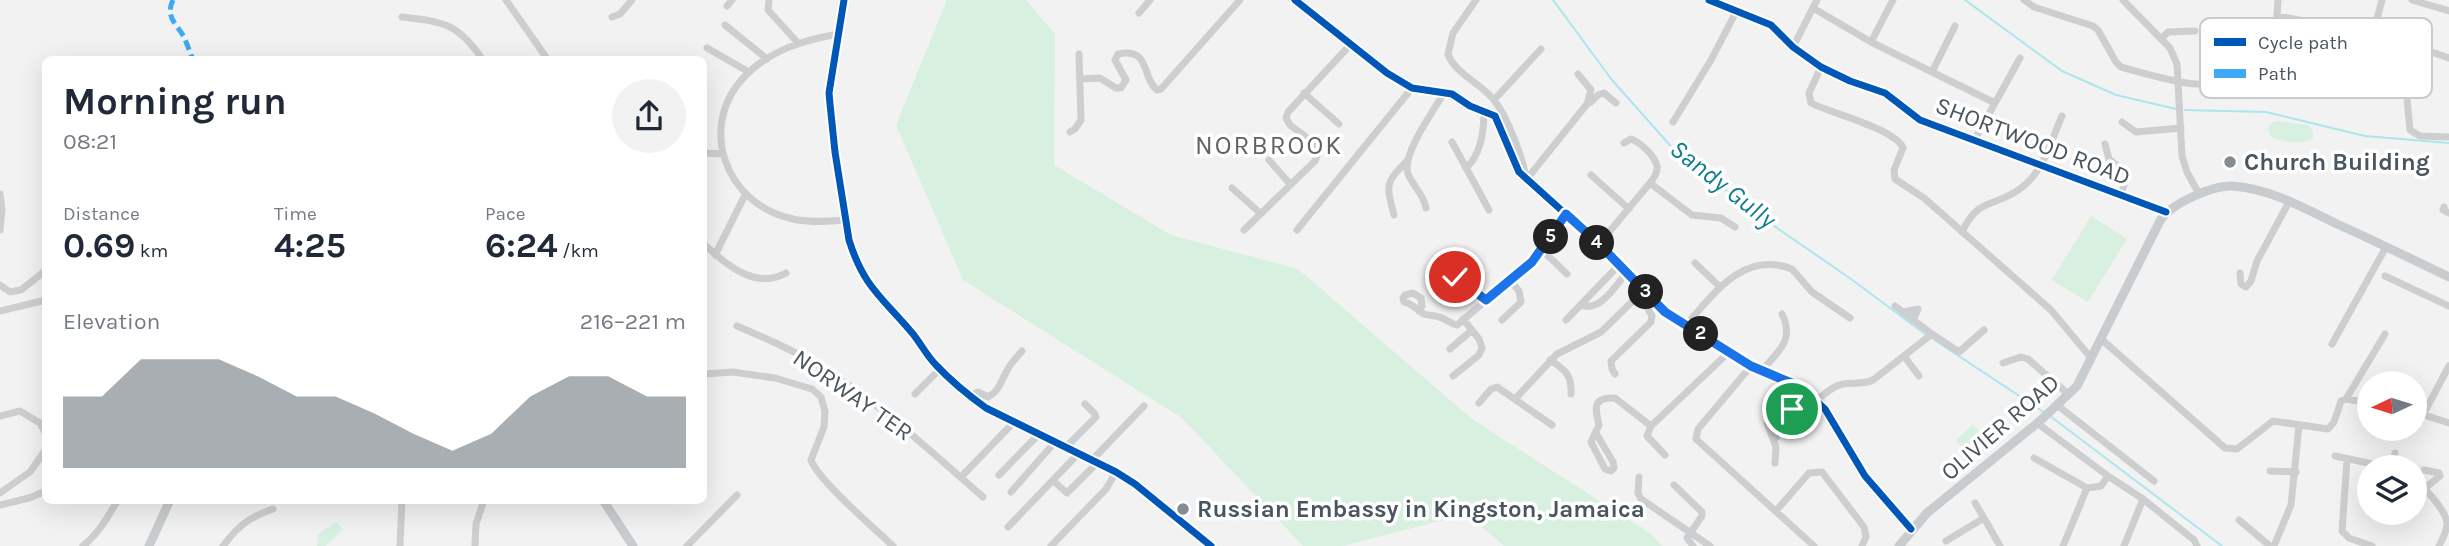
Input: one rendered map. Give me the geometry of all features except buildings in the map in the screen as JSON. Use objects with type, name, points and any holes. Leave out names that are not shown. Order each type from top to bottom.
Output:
[{"type":"main road","points":[[2166,212],[2199,194],[2229,185],[2289,202],[2449,277]]},
{"type":"main road","name":"OLIVIER ROAD","points":[[1899,546],[1927,513],[2039,421],[2077,386],[2149,240],[2166,212]]},
{"type":"main road","points":[[149,546],[168,504]]},
{"type":"main road","points":[[606,504],[634,546]]},
{"type":"street","points":[[506,0],[545,56]]},
{"type":"street","points":[[612,17],[620,14],[632,0]]},
{"type":"street","points":[[769,0],[768,10],[798,43]]},
{"type":"street","points":[[844,0],[830,104],[846,220],[855,257],[869,286],[912,333],[940,369],[969,396],[986,408],[1116,472],[1212,546]]},
{"type":"street","points":[[1139,13],[1150,0]]},
{"type":"street","points":[[1080,79],[1100,78],[1116,88],[1121,88],[1125,85],[1125,78],[1115,60],[1122,52],[1141,59],[1153,86],[1161,89],[1240,0]]},
{"type":"street","points":[[1295,0],[1350,45],[1412,88],[1444,93],[1491,113],[1498,121],[1519,172],[1599,244],[1644,290],[1651,301],[1672,318],[1751,366],[1796,385],[1817,400],[1866,476],[1911,529]]},
{"type":"street","name":"SHORTWOOD ROAD","points":[[1709,0],[1771,25],[1793,47],[1821,67],[1885,93],[1920,120],[2166,212]]},
{"type":"street","points":[[1793,47],[1817,0]]},
{"type":"street","points":[[1871,42],[1893,0]]},
{"type":"street","points":[[2024,0],[2093,26],[2121,67],[2171,78],[2179,83],[2197,84]]},
{"type":"street","points":[[2123,0],[2170,48],[2177,64],[2182,156],[2199,194]]},
{"type":"street","points":[[2278,0],[2277,16],[2287,18]]},
{"type":"street","points":[[2376,18],[2382,0]]},
{"type":"street","points":[[2412,0],[2449,11]]},
{"type":"street","points":[[1473,1],[1453,33],[1448,54],[1453,64],[1494,100],[1522,158],[1526,180]]},
{"type":"street","points":[[1813,8],[1871,42],[1995,103]]},
{"type":"street","points":[[1673,122],[1711,60],[1737,10]]},
{"type":"street","points":[[402,17],[437,21],[455,29],[470,40],[480,56]]},
{"type":"street","points":[[725,26],[767,59]]},
{"type":"street","points":[[1932,72],[1955,26]]},
{"type":"street","points":[[2161,39],[2168,32],[2195,31]]},
{"type":"street","points":[[838,34],[798,43],[749,72],[730,97],[721,129],[723,154],[732,177],[745,195],[763,207],[794,220],[846,220]]},
{"type":"street","points":[[1244,230],[1315,161],[1318,146],[1290,125],[1286,118],[1291,107],[1350,45]]},
{"type":"street","points":[[706,48],[749,72]]},
{"type":"street","points":[[1494,100],[1541,49]]},
{"type":"street","points":[[2432,53],[2449,58]]},
{"type":"street","points":[[1070,132],[1075,130],[1081,120],[1079,54]]},
{"type":"street","points":[[1975,139],[2020,58]]},
{"type":"street","points":[[1821,67],[1810,93],[1811,103],[1900,142],[1903,148],[1894,170],[1895,178],[1924,198],[2051,310],[2091,358]]},
{"type":"street","points":[[1578,74],[1591,90],[1587,104]]},
{"type":"street","points":[[1297,230],[1412,88]]},
{"type":"street","points":[[1304,93],[1339,124]]},
{"type":"street","points":[[1394,215],[1389,184],[1394,172],[1407,161],[1444,93]]},
{"type":"street","points":[[1526,180],[1587,104],[1604,93],[1616,103]]},
{"type":"street","points":[[2407,98],[2410,130],[2420,136],[2449,137]]},
{"type":"street","points":[[1466,168],[1474,159],[1481,140],[1484,111]]},
{"type":"street","points":[[1962,232],[1975,210],[2021,188],[2041,166],[2062,116]]},
{"type":"street","points":[[2122,122],[2136,132],[2181,128]]},
{"type":"street","points":[[1599,244],[1650,183],[1656,171],[1655,162],[1638,141],[1631,139],[1624,144]]},
{"type":"street","points":[[1452,142],[1489,210]]},
{"type":"street","points":[[2105,144],[2109,159],[2127,174],[2121,195]]},
{"type":"street","points":[[707,153],[723,154]]},
{"type":"street","points":[[1269,160],[1290,184]]},
{"type":"street","points":[[1407,161],[1409,176],[1425,200],[1426,208]]},
{"type":"street","points":[[1591,175],[1629,209]]},
{"type":"street","points":[[1650,183],[1692,215],[1721,218],[1735,228]]},
{"type":"street","points":[[1232,188],[1261,213]]},
{"type":"street","points":[[0,194],[0,230]]},
{"type":"street","points":[[715,255],[745,195]]},
{"type":"street","points":[[2240,273],[2241,284],[2246,287],[2289,202]]},
{"type":"street","points":[[1419,311],[1442,318],[1454,326],[1532,262],[1566,214]]},
{"type":"street","points":[[707,247],[735,269],[763,280],[775,279],[786,273]]},
{"type":"street","points":[[2332,344],[2386,247]]},
{"type":"street","points":[[1542,250],[1567,274]]},
{"type":"street","points":[[1695,263],[1720,287]]},
{"type":"street","points":[[1566,320],[1619,265]]},
{"type":"street","points":[[1686,325],[1725,281],[1744,269],[1755,266],[1785,266],[1797,272],[1817,297],[1850,318]]},
{"type":"street","points":[[1581,304],[1589,307],[1598,304],[1627,272]]},
{"type":"street","points":[[0,285],[10,292],[21,290],[42,273]]},
{"type":"street","points":[[2385,276],[2449,306]]},
{"type":"street","points":[[1435,289],[1449,277],[1455,277],[1486,300]]},
{"type":"street","points":[[1502,320],[1521,302],[1519,290],[1510,280]]},
{"type":"street","points":[[1515,399],[1557,354],[1601,332],[1644,290]]},
{"type":"street","points":[[0,311],[42,301]]},
{"type":"street","points":[[1611,361],[1651,321],[1652,316],[1647,307],[1651,301]]},
{"type":"street","points":[[1895,306],[1903,312],[1918,309],[1919,312],[1913,320],[1929,336],[1959,352],[1984,330]]},
{"type":"street","points":[[1762,370],[1784,344],[1787,326],[1782,314]]},
{"type":"street","points":[[1453,376],[1479,355],[1482,348],[1463,319]]},
{"type":"street","name":"NORWAY TER","points":[[737,326],[819,366],[901,426],[983,497]]},
{"type":"street","points":[[1450,349],[1472,330]]},
{"type":"street","points":[[2101,340],[2225,448],[2237,449],[2273,421],[2328,429],[2334,422],[2341,401],[2346,399],[2385,334]]},
{"type":"street","points":[[1817,400],[1834,386],[1873,380],[1929,336]]},
{"type":"street","points":[[969,396],[976,392],[992,396],[998,390],[1009,366],[1022,351]]},
{"type":"street","points":[[1665,455],[1647,436],[1651,426],[1729,352]]},
{"type":"street","points":[[1605,355],[1611,361],[1615,374]]},
{"type":"street","points":[[1904,356],[1919,376]]},
{"type":"street","points":[[2003,363],[2028,359],[2068,394]]},
{"type":"street","points":[[1550,360],[1570,377],[1571,394]]},
{"type":"street","points":[[1751,366],[1698,429],[1696,439],[1814,546]]},
{"type":"street","points":[[2427,400],[2449,366]]},
{"type":"street","points":[[1465,367],[1471,375]]},
{"type":"street","points":[[915,394],[940,369]]},
{"type":"street","points":[[707,374],[733,372],[775,378],[812,389],[821,397],[825,411],[824,427],[811,460],[812,464],[893,546]]},
{"type":"street","points":[[1775,463],[1777,453],[1767,423],[1796,385]]},
{"type":"street","points":[[1479,403],[1491,389],[1497,387],[1552,425]]},
{"type":"street","points":[[1596,433],[1613,462],[1614,468],[1611,471],[1605,469],[1591,442],[1599,425],[1595,407],[1604,399],[1612,397],[1651,426]]},
{"type":"street","points":[[2346,399],[2357,401]]},
{"type":"street","points":[[1774,440],[1793,416],[1792,409],[1784,400]]},
{"type":"street","points":[[1066,447],[1096,417],[1085,404]]},
{"type":"street","points":[[1056,484],[1067,493],[1144,406]]},
{"type":"street","points":[[2055,407],[2154,481]]},
{"type":"street","points":[[0,416],[20,411],[42,427]]},
{"type":"street","points":[[2427,415],[2449,422]]},
{"type":"street","points":[[961,477],[1015,421]]},
{"type":"street","points":[[2039,421],[2108,476],[2143,499],[2194,540],[2197,546]]},
{"type":"street","points":[[2239,520],[2272,546],[2291,505],[2299,425]]},
{"type":"street","points":[[999,475],[1040,434]]},
{"type":"street","points":[[1011,492],[1055,442]]},
{"type":"street","points":[[1008,527],[1079,453]]},
{"type":"street","points":[[2335,456],[2357,461]]},
{"type":"street","points":[[0,493],[30,472],[42,457]]},
{"type":"street","points":[[2034,458],[2087,488],[2101,486],[2108,476]]},
{"type":"street","points":[[2347,459],[2341,526],[2349,538],[2371,546]]},
{"type":"street","points":[[2270,471],[2296,472]]},
{"type":"street","points":[[2427,471],[2440,476],[2427,486]]},
{"type":"street","points":[[1051,546],[1106,489],[1116,472]]},
{"type":"street","points":[[1776,510],[1810,473],[1822,472],[1864,527],[1866,537],[1862,546]]},
{"type":"street","points":[[1639,477],[1638,493],[1641,499],[1710,546]]},
{"type":"street","points":[[1674,485],[1702,512],[1687,540],[1693,546]]},
{"type":"street","points":[[2063,546],[2087,488]]},
{"type":"street","points":[[2427,491],[2448,526],[2439,546]]},
{"type":"street","points":[[0,505],[42,493]]},
{"type":"street","points":[[687,546],[737,495]]},
{"type":"street","points":[[2124,546],[2143,499]]},
{"type":"street","points":[[1975,503],[2000,546]]},
{"type":"street","points":[[83,546],[104,525],[116,504]]},
{"type":"street","points":[[400,546],[402,504]]},
{"type":"street","points":[[475,546],[476,524],[483,504]]},
{"type":"street","points":[[223,546],[237,527],[247,519],[273,509]]},
{"type":"street","points":[[1947,541],[1984,519]]},
{"type":"green space","points":[[947,0],[1026,0],[1055,34],[1054,165],[1171,235],[1298,269],[1472,419],[1651,534],[1662,546],[1504,546],[1467,514],[1342,546],[1303,546],[1182,418],[963,280],[896,125]]},
{"type":"green space","points":[[2278,121],[2308,125],[2313,131],[2313,138],[2298,142],[2274,138],[2270,136],[2268,128]]},
{"type":"green space","points":[[2091,216],[2127,239],[2088,302],[2052,280]]},
{"type":"green space","points":[[1973,424],[1982,434],[1964,450],[1956,440]]},
{"type":"green space","points":[[336,522],[343,529],[326,546],[317,546],[318,534]]},
{"type":"waterway","name":"Sandy Gully","points":[[1553,0],[1612,80],[1676,152],[1764,219],[1925,334]]},
{"type":"waterway","points":[[1965,0],[2062,71],[2116,95],[2176,109]]},
{"type":"waterway","points":[[2185,110],[2266,112],[2365,136],[2449,143]]},
{"type":"waterway","points":[[1933,339],[2045,413]]},
{"type":"waterway","points":[[2050,416],[2222,546]]},
{"type":"marked path","points":[[173,0],[171,15],[191,56]]},
{"type":"cycle path","points":[[844,0],[829,93],[849,240],[868,281],[933,361],[973,398],[986,408],[1116,472],[1135,484],[1211,546]]},
{"type":"cycle path","points":[[1295,0],[1387,73],[1412,88],[1452,94],[1470,106],[1495,116],[1519,172],[1599,244],[1644,290],[1651,301],[1672,318],[1740,359],[1805,391],[1825,409],[1865,476],[1911,529]]},
{"type":"cycle path","points":[[1709,0],[1771,25],[1793,47],[1821,67],[1885,93],[1920,120],[2166,212]]},
{"type":"place","name":"Church Building","points":[[2230,162]]},
{"type":"place","name":"Russian Embassy in Kingston, Jamaica","points":[[1183,509]]},
{"type":"district","name":"NORBROOK","points":[[1269,145]]},
{"type":"route","points":[[1455,277],[1486,300],[1532,262],[1566,214],[1644,290],[1651,301],[1672,318],[1751,366],[1796,385],[1784,400],[1792,409]]}]
